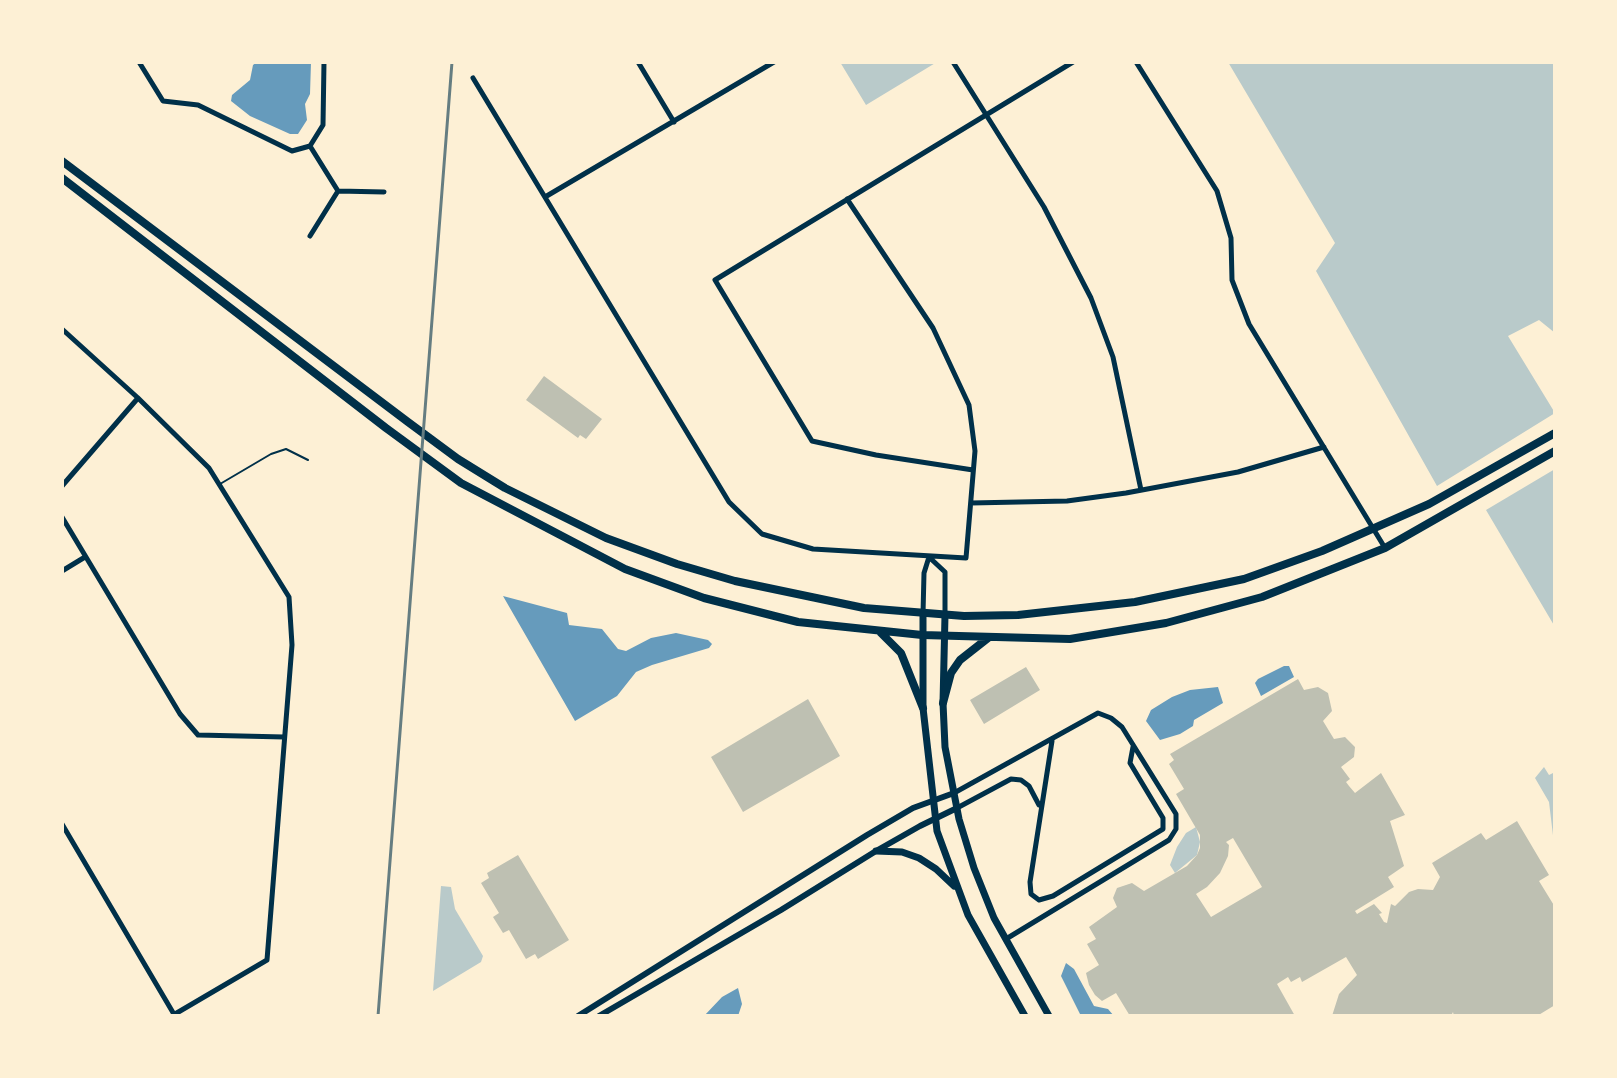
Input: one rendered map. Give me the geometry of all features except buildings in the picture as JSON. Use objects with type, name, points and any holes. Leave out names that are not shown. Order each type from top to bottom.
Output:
[{"type":"main road","points":[[62,161],[458,459],[560,517],[606,538],[735,581],[864,608],[923,614],[1018,615],[1121,603],[1190,592],[1244,579],[1374,530],[1429,504],[1555,433]]},
{"type":"main road","points":[[62,178],[461,483],[625,569],[704,598],[798,622],[922,635],[1070,639],[1166,623],[1262,597],[1385,548],[1555,451]]},
{"type":"main road","points":[[923,614],[923,708],[935,818],[973,926],[1025,1016]]},
{"type":"main road","points":[[945,615],[945,747],[957,808],[974,868],[1005,940],[1049,1016]]},
{"type":"main road","points":[[880,631],[901,653],[923,708]]},
{"type":"main road","points":[[943,703],[951,673],[960,660],[989,638]]},
{"type":"main road","points":[[876,851],[902,852],[919,858],[958,890]]},
{"type":"street","points":[[139,62],[163,101],[198,105],[292,151],[310,146],[323,125],[324,62]]},
{"type":"street","points":[[638,62],[674,122]]},
{"type":"street","points":[[755,62],[759,71]]},
{"type":"street","points":[[545,197],[774,62]]},
{"type":"street","points":[[953,62],[1044,207],[1091,298],[1113,357],[1141,490]]},
{"type":"street","points":[[973,470],[876,455],[812,441],[715,280],[1073,62]]},
{"type":"street","points":[[1136,62],[1217,191],[1231,238],[1232,280],[1249,324],[1385,548]]},
{"type":"street","points":[[473,78],[729,502],[762,534],[813,549],[966,558],[975,451],[969,405],[933,328],[847,199]]},
{"type":"street","points":[[310,146],[338,191]]},
{"type":"street","points":[[338,191],[384,192]]},
{"type":"street","points":[[310,236],[338,191]]},
{"type":"street","points":[[62,329],[209,468],[289,597],[292,645],[267,960],[175,1015],[62,824]]},
{"type":"street","points":[[62,486],[138,398]]},
{"type":"street","points":[[971,503],[1067,501],[1141,490],[1238,472],[1324,447]]},
{"type":"street","points":[[62,517],[180,714],[198,735],[284,737]]},
{"type":"street","points":[[62,571],[85,557]]},
{"type":"street","points":[[923,614],[924,573],[929,557]]},
{"type":"street","points":[[929,557],[945,572],[945,615]]},
{"type":"street","points":[[578,1016],[913,808],[954,793],[1098,713],[1117,722],[1134,746],[1176,814],[1174,835],[1005,940]]},
{"type":"street","points":[[1053,740],[1029,889],[1039,900],[1053,896],[1163,829],[1163,818],[1130,763],[1134,746]]},
{"type":"street","points":[[599,1016],[876,851],[1011,779],[1021,780],[1029,786],[1040,807]]},
{"type":"lane","points":[[219,485],[286,449],[308,460]]},
{"type":"shaded area","points":[[840,62],[937,62],[866,105]]},
{"type":"shaded area","points":[[1228,62],[1555,62],[1555,333],[1539,320],[1508,336],[1555,413],[1437,486],[1316,271],[1335,243]]},
{"type":"shaded area","points":[[1555,469],[1555,627],[1486,510]]},
{"type":"shaded area","points":[[1544,767],[1549,775],[1555,772],[1555,852],[1549,802],[1535,778]]},
{"type":"shaded area","points":[[1196,827],[1200,842],[1197,855],[1175,873],[1170,865],[1177,847],[1186,833]]},
{"type":"shaded area","points":[[441,886],[451,887],[455,909],[483,956],[481,962],[433,991]]},
{"type":"water","points":[[257,62],[311,62],[310,94],[305,104],[307,120],[298,134],[290,134],[250,116],[231,101],[232,95],[250,80],[253,65]]},
{"type":"water","points":[[503,596],[567,613],[569,625],[602,629],[618,649],[626,651],[651,638],[676,633],[708,640],[712,644],[709,648],[636,672],[617,696],[575,721]]},
{"type":"water","points":[[1289,666],[1294,677],[1261,696],[1255,683],[1258,679]]},
{"type":"water","points":[[1218,687],[1223,703],[1194,720],[1193,726],[1180,734],[1160,740],[1146,721],[1151,710],[1172,697],[1190,690]]},
{"type":"water","points":[[1066,963],[1074,969],[1094,1006],[1108,1009],[1114,1016],[1081,1016],[1061,976]]},
{"type":"water","points":[[738,988],[742,1004],[738,1016],[704,1016],[722,997]]},
{"type":"railway","points":[[378,1016],[452,62]]}]
